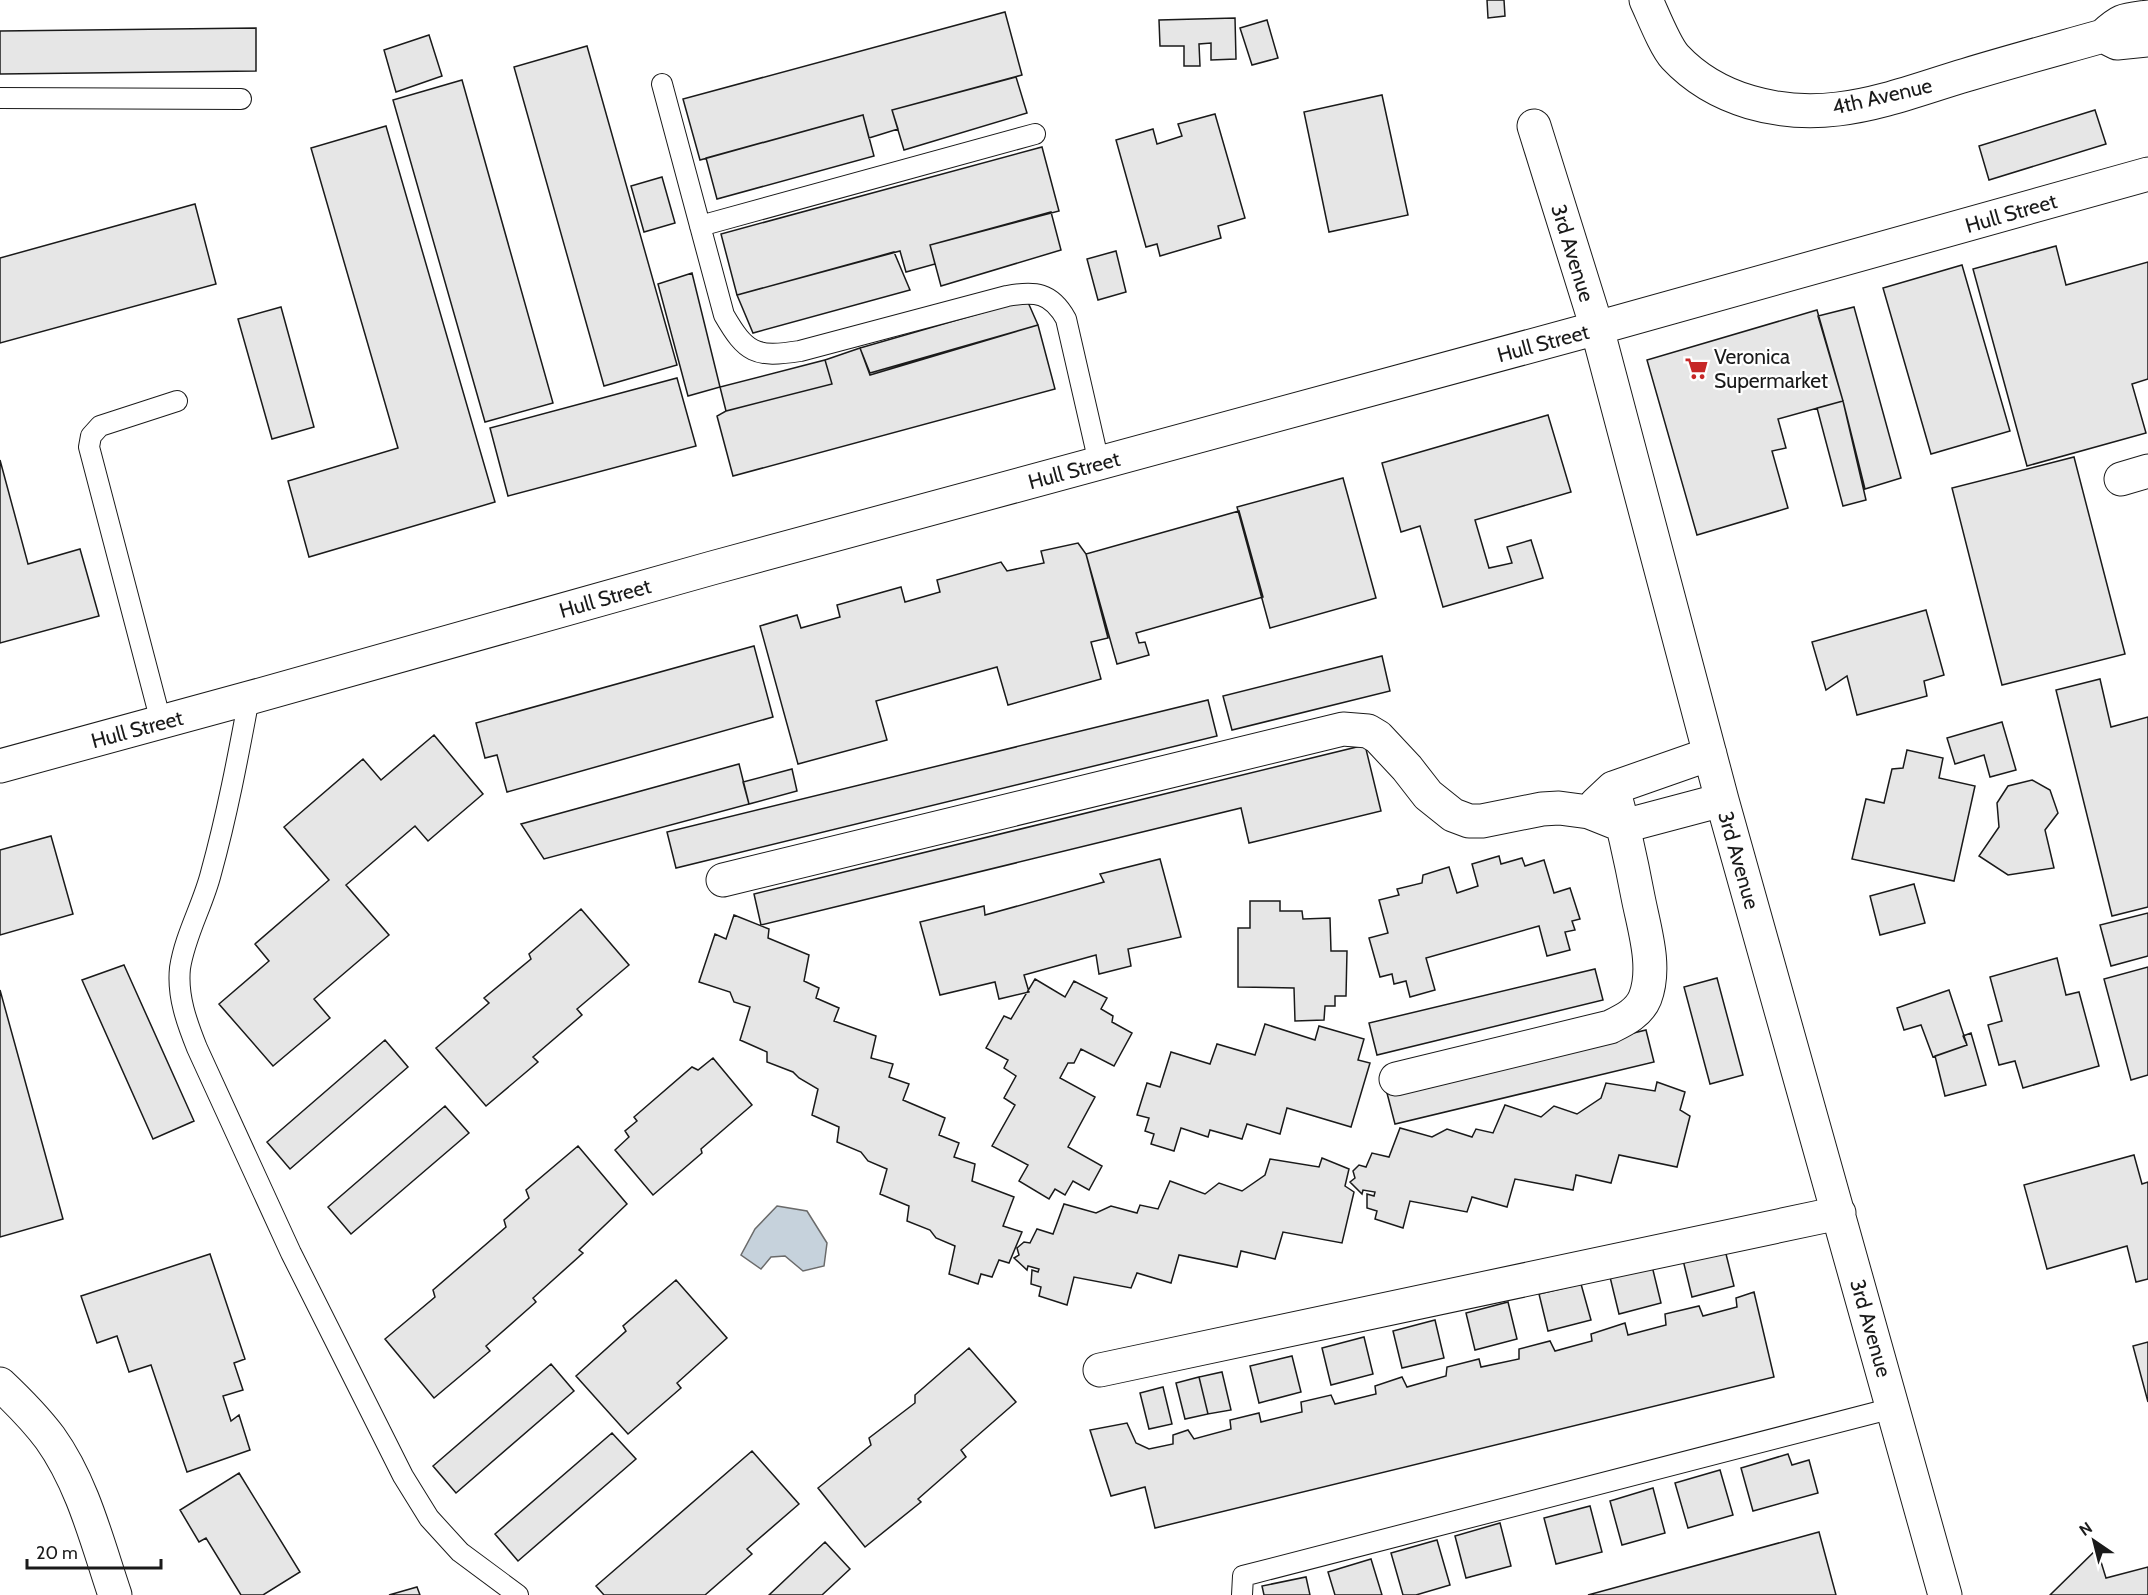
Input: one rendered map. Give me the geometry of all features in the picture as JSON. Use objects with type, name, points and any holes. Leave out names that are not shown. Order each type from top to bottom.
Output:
[{"type":"street","name":"4th Avenue","points":[[1651,10],[1673,55],[1693,74],[1719,91],[1753,104],[1792,110],[1838,109],[1876,102],[2103,36],[2116,23],[2123,20],[2148,18]]},
{"type":"street","name":"4th Avenue","points":[[2103,36],[2117,43],[2148,40]]},
{"type":"street","name":"3rd Avenue","points":[[1534,126],[1597,328],[1722,800],[1945,1595]]},
{"type":"street","name":"Hull Street","points":[[0,766],[712,568],[1597,328],[2148,174]]},
{"type":"street","points":[[723,880],[1343,729],[1368,731],[1378,736],[1428,795],[1454,815],[1469,821],[1482,821],[1542,809],[1559,808],[1589,812],[1624,826],[1722,800]]},
{"type":"street","points":[[1589,812],[1613,788],[1710,754]]},
{"type":"street","points":[[1396,1079],[1610,1027],[1626,1019],[1638,1009],[1648,987],[1650,972],[1648,947],[1624,826],[1613,788]]},
{"type":"street","points":[[1100,1370],[1839,1213]]},
{"type":"street","points":[[0,1384],[21,1404],[50,1439],[69,1471],[86,1507],[115,1595]]},
{"type":"lane","points":[[662,84],[724,315],[737,336],[751,350],[775,355],[800,351],[1007,296],[1029,292],[1048,298],[1059,307],[1066,319],[1099,463]]},
{"type":"lane","points":[[0,98],[241,99]]},
{"type":"lane","points":[[700,226],[1035,134]]},
{"type":"lane","points":[[161,722],[89,447],[92,436],[100,426],[177,401]]},
{"type":"lane","points":[[249,698],[227,811],[211,876],[184,949],[180,970],[180,991],[184,1016],[291,1253],[403,1476],[429,1518],[460,1552],[518,1595]]},
{"type":"lane","points":[[1242,1595],[1243,1576],[1893,1408]]},
{"type":"shaded area","points":[[777,1206],[807,1211],[827,1243],[824,1266],[803,1271],[785,1256],[771,1257],[761,1269],[741,1255],[755,1229]]},
{"type":"building","points":[[1487,0],[1504,0],[1505,16],[1488,18]]},
{"type":"building","points":[[1005,12],[1022,75],[892,110],[898,129],[869,138],[863,115],[700,160],[683,99]]},
{"type":"building","points":[[1235,18],[1236,59],[1211,60],[1211,43],[1199,44],[1200,66],[1184,66],[1184,46],[1160,46],[1159,20]]},
{"type":"building","points":[[1267,20],[1278,58],[1252,65],[1240,28]]},
{"type":"building","points":[[256,28],[256,71],[0,74],[0,31]]},
{"type":"building","points":[[429,35],[442,76],[396,92],[384,50]]},
{"type":"building","points":[[587,46],[677,365],[604,386],[514,67]]},
{"type":"building","points":[[1016,77],[1027,113],[904,150],[892,110]]},
{"type":"building","points":[[462,80],[553,403],[485,422],[393,100]]},
{"type":"building","points":[[1382,95],[1408,215],[1329,232],[1304,112]]},
{"type":"building","points":[[2095,110],[2106,144],[1989,180],[1979,146]]},
{"type":"building","points":[[1215,114],[1245,218],[1218,226],[1221,238],[1160,256],[1157,244],[1146,247],[1116,140],[1153,129],[1157,144],[1182,136],[1178,124]]},
{"type":"building","points":[[863,115],[874,156],[717,199],[706,158]]},
{"type":"building","points":[[386,126],[495,502],[309,557],[288,481],[398,448],[311,148]]},
{"type":"building","points":[[1042,147],[1059,211],[930,245],[935,264],[906,272],[900,251],[737,295],[721,234]]},
{"type":"building","points":[[662,177],[675,223],[644,232],[631,186]]},
{"type":"building","points":[[195,204],[216,284],[0,343],[0,258]]},
{"type":"building","points":[[1051,212],[1061,250],[941,286],[930,245]]},
{"type":"building","points":[[2056,246],[2066,285],[2148,262],[2148,379],[2132,384],[2146,433],[2027,466],[1973,269]]},
{"type":"building","points":[[1116,251],[1126,292],[1098,300],[1087,259]]},
{"type":"building","points":[[894,252],[910,290],[753,333],[737,295]]},
{"type":"building","points":[[1962,265],[2010,431],[1931,454],[1883,288]]},
{"type":"building","points":[[692,273],[720,387],[688,396],[658,284]]},
{"type":"building","points":[[1027,300],[1038,325],[870,373],[860,348]]},
{"type":"building","points":[[281,307],[314,427],[272,439],[238,319]]},
{"type":"building","points":[[1854,307],[1901,478],[1865,489],[1843,401],[1818,316]]},
{"type":"building","points":[[1817,310],[1843,401],[1778,419],[1786,448],[1772,451],[1788,508],[1697,535],[1647,360]]},
{"type":"building","points":[[1038,325],[1055,389],[733,476],[717,416],[726,411],[832,384],[825,360],[860,348],[870,375]]},
{"type":"building","points":[[825,360],[832,384],[726,411],[720,387]]},
{"type":"building","points":[[677,378],[696,446],[508,496],[490,428]]},
{"type":"building","points":[[1843,401],[1866,500],[1843,506],[1817,408]]},
{"type":"building","points":[[1548,415],[1571,492],[1475,520],[1489,568],[1512,563],[1507,547],[1531,540],[1543,578],[1443,607],[1420,526],[1401,532],[1382,463]]},
{"type":"building","points":[[2074,457],[2125,654],[2002,685],[1952,488]]},
{"type":"building","points":[[0,460],[28,564],[80,549],[99,616],[0,643]]},
{"type":"building","points":[[1343,478],[1376,598],[1270,628],[1237,507]]},
{"type":"building","points":[[1239,511],[1263,597],[1136,633],[1139,643],[1145,642],[1149,655],[1117,664],[1086,554]]},
{"type":"building","points":[[1078,543],[1086,554],[1108,638],[1091,642],[1101,679],[1008,705],[997,667],[876,701],[887,740],[798,764],[760,626],[797,615],[801,628],[840,617],[837,605],[901,587],[905,602],[940,592],[937,580],[1001,562],[1007,571],[1044,563],[1041,551]]},
{"type":"building","points":[[1926,610],[1944,675],[1924,681],[1927,696],[1857,715],[1847,676],[1826,690],[1812,642]]},
{"type":"building","points":[[754,646],[773,717],[507,792],[497,755],[485,758],[476,723]]},
{"type":"building","points":[[1382,656],[1390,691],[1232,730],[1223,696]]},
{"type":"building","points":[[2100,679],[2111,727],[2148,717],[2148,907],[2112,916],[2056,690]]},
{"type":"building","points":[[1208,700],[1217,736],[676,868],[667,832]]},
{"type":"building","points":[[2002,722],[2016,770],[1990,777],[1984,755],[1955,764],[1947,738]]},
{"type":"building","points":[[434,735],[483,794],[428,841],[415,826],[346,885],[389,935],[314,999],[330,1018],[273,1066],[219,1004],[269,961],[255,944],[329,880],[284,827],[363,759],[381,780]]},
{"type":"building","points":[[1365,745],[1381,811],[1249,843],[1241,808],[761,925],[754,894]]},
{"type":"building","points":[[1907,750],[1943,758],[1939,778],[1975,786],[1954,881],[1852,859],[1866,799],[1884,803],[1892,769],[1903,768]]},
{"type":"building","points":[[739,764],[749,804],[544,859],[521,824]]},
{"type":"building","points":[[792,769],[797,791],[749,804],[743,782]]},
{"type":"building","points":[[2032,780],[2050,790],[2058,813],[2045,830],[2054,868],[2008,875],[1979,856],[1999,827],[1997,803],[2008,786]]},
{"type":"building","points":[[51,836],[73,914],[0,935],[0,850]]},
{"type":"building","points":[[1499,856],[1501,864],[1522,858],[1525,866],[1544,860],[1554,893],[1570,888],[1580,919],[1572,921],[1575,930],[1565,932],[1570,950],[1547,956],[1539,926],[1426,958],[1435,990],[1410,997],[1406,981],[1394,984],[1392,974],[1380,977],[1369,938],[1388,933],[1379,900],[1399,895],[1397,889],[1422,883],[1423,875],[1449,867],[1457,893],[1478,886],[1472,864]]},
{"type":"building","points":[[1160,859],[1181,937],[1128,949],[1131,966],[1099,974],[1096,955],[1024,975],[1029,992],[999,999],[995,982],[940,995],[920,922],[984,906],[985,915],[1104,882],[1100,874]]},
{"type":"building","points":[[1914,884],[1925,923],[1880,935],[1870,896]]},
{"type":"building","points":[[1250,901],[1280,901],[1280,911],[1302,911],[1303,919],[1330,918],[1331,951],[1347,951],[1346,996],[1335,996],[1335,1006],[1325,1006],[1324,1020],[1295,1021],[1294,988],[1238,987],[1238,928],[1250,928]]},
{"type":"building","points":[[581,909],[629,965],[577,1009],[582,1015],[533,1057],[538,1062],[486,1106],[436,1048],[489,1003],[484,998],[531,959],[529,954]]},
{"type":"building","points":[[2148,913],[2148,956],[2111,966],[2100,925]]},
{"type":"building","points":[[734,915],[769,929],[768,938],[809,955],[804,981],[819,988],[816,998],[839,1008],[834,1021],[876,1036],[871,1058],[893,1064],[889,1077],[909,1084],[903,1100],[945,1118],[939,1135],[959,1143],[954,1157],[975,1164],[972,1181],[1014,1197],[1003,1226],[1022,1232],[1009,1263],[999,1260],[992,1277],[981,1274],[978,1284],[949,1274],[955,1246],[936,1238],[930,1230],[907,1221],[909,1206],[880,1194],[887,1169],[868,1161],[861,1152],[837,1142],[839,1127],[812,1115],[818,1089],[793,1072],[767,1062],[767,1052],[740,1040],[750,1007],[734,1002],[730,992],[699,982],[715,934],[726,939]]},
{"type":"building","points":[[2057,958],[2066,995],[2079,992],[2099,1066],[2023,1088],[2015,1061],[1999,1065],[1988,1025],[2002,1021],[1990,977]]},
{"type":"building","points":[[124,965],[194,1121],[153,1139],[82,980]]},
{"type":"building","points":[[2148,967],[2148,1075],[2131,1080],[2104,979]]},
{"type":"building","points":[[1595,969],[1603,1000],[1377,1055],[1369,1023]]},
{"type":"building","points":[[1717,978],[1743,1075],[1710,1084],[1684,987]]},
{"type":"building","points":[[1035,979],[1065,997],[1074,981],[1107,998],[1101,1009],[1113,1016],[1112,1022],[1132,1033],[1114,1066],[1081,1049],[1074,1063],[1068,1063],[1060,1078],[1095,1097],[1068,1147],[1102,1166],[1089,1190],[1073,1181],[1065,1195],[1055,1189],[1049,1199],[1019,1181],[1028,1165],[992,1146],[1015,1105],[1004,1098],[1016,1076],[1004,1068],[1008,1060],[986,1048],[1004,1016],[1011,1019]]},
{"type":"building","points":[[0,990],[63,1219],[0,1237]]},
{"type":"building","points":[[1949,990],[1967,1045],[1933,1057],[1921,1025],[1904,1030],[1897,1008]]},
{"type":"building","points":[[1265,1024],[1315,1040],[1319,1026],[1364,1039],[1358,1060],[1370,1063],[1351,1127],[1287,1108],[1280,1134],[1247,1124],[1242,1139],[1210,1130],[1208,1137],[1181,1128],[1174,1151],[1151,1144],[1154,1134],[1145,1131],[1149,1118],[1137,1115],[1147,1083],[1160,1087],[1171,1052],[1210,1064],[1217,1044],[1255,1055]]},
{"type":"building","points":[[1646,1030],[1654,1062],[1395,1124],[1387,1093]]},
{"type":"building","points":[[1971,1033],[1986,1085],[1945,1096],[1935,1056],[1967,1045],[1963,1036]]},
{"type":"building","points":[[385,1040],[408,1067],[290,1169],[267,1142]]},
{"type":"building","points":[[713,1058],[752,1105],[701,1149],[702,1153],[653,1195],[615,1150],[629,1137],[625,1131],[637,1121],[634,1117],[692,1067],[698,1070]]},
{"type":"building","points":[[1657,1082],[1685,1092],[1680,1110],[1690,1116],[1677,1167],[1619,1155],[1611,1183],[1576,1175],[1573,1190],[1515,1179],[1507,1207],[1472,1197],[1467,1212],[1410,1201],[1403,1228],[1375,1219],[1377,1211],[1367,1208],[1367,1194],[1374,1196],[1375,1192],[1363,1190],[1362,1194],[1350,1182],[1355,1178],[1353,1171],[1359,1165],[1366,1167],[1372,1153],[1389,1157],[1400,1128],[1432,1137],[1447,1129],[1472,1137],[1476,1129],[1493,1133],[1505,1105],[1541,1117],[1554,1106],[1577,1114],[1601,1098],[1606,1083],[1655,1091]]},
{"type":"building","points":[[445,1106],[469,1133],[351,1234],[328,1207]]},
{"type":"building","points":[[578,1146],[627,1204],[579,1250],[583,1253],[533,1298],[536,1302],[486,1346],[490,1351],[434,1398],[385,1339],[435,1297],[433,1290],[506,1227],[504,1220],[529,1198],[526,1190]]},
{"type":"building","points":[[2134,1155],[2142,1184],[2148,1182],[2148,1279],[2136,1282],[2127,1246],[2047,1269],[2024,1185]]},
{"type":"building","points":[[1322,1158],[1349,1169],[1345,1186],[1354,1192],[1342,1243],[1283,1232],[1275,1259],[1241,1251],[1237,1267],[1179,1255],[1171,1283],[1137,1273],[1131,1288],[1074,1277],[1067,1305],[1039,1296],[1041,1287],[1031,1284],[1032,1270],[1038,1272],[1039,1269],[1028,1266],[1027,1270],[1014,1258],[1019,1255],[1017,1248],[1024,1242],[1030,1243],[1037,1229],[1053,1234],[1064,1204],[1096,1213],[1111,1206],[1137,1213],[1140,1205],[1158,1209],[1170,1181],[1205,1194],[1219,1183],[1242,1191],[1265,1175],[1270,1159],[1319,1167]]},
{"type":"building","points":[[1725,1250],[1734,1286],[1692,1297],[1683,1260]]},
{"type":"building","points":[[210,1254],[245,1359],[234,1363],[243,1390],[223,1396],[231,1421],[239,1415],[250,1450],[187,1472],[151,1365],[129,1372],[117,1336],[97,1343],[81,1296]]},
{"type":"building","points":[[1652,1266],[1661,1303],[1619,1314],[1610,1277]]},
{"type":"building","points":[[676,1280],[727,1338],[677,1383],[681,1388],[628,1434],[576,1376],[626,1331],[623,1326]]},
{"type":"building","points":[[1581,1284],[1591,1320],[1548,1331],[1539,1294]]},
{"type":"building","points":[[1754,1292],[1774,1377],[1155,1528],[1145,1487],[1111,1496],[1090,1430],[1127,1423],[1136,1443],[1149,1449],[1173,1444],[1173,1435],[1188,1430],[1194,1439],[1231,1429],[1230,1420],[1259,1413],[1261,1422],[1302,1412],[1301,1402],[1331,1395],[1335,1404],[1376,1394],[1375,1386],[1402,1377],[1407,1387],[1446,1376],[1447,1367],[1479,1359],[1481,1367],[1519,1359],[1519,1349],[1550,1341],[1555,1351],[1592,1341],[1591,1334],[1625,1323],[1628,1335],[1666,1325],[1665,1314],[1699,1306],[1703,1316],[1737,1307],[1736,1298]]},
{"type":"building","points":[[1508,1302],[1517,1339],[1475,1350],[1466,1313]]},
{"type":"building","points":[[1435,1320],[1444,1358],[1402,1368],[1393,1331]]},
{"type":"building","points":[[1364,1337],[1373,1374],[1331,1385],[1322,1348]]},
{"type":"building","points":[[2148,1342],[2148,1402],[2133,1346]]},
{"type":"building","points":[[969,1348],[1016,1402],[961,1450],[966,1457],[918,1499],[921,1502],[865,1547],[818,1488],[871,1445],[869,1438],[915,1403],[915,1395]]},
{"type":"building","points":[[1292,1356],[1301,1392],[1259,1403],[1250,1366]]},
{"type":"building","points":[[551,1364],[574,1391],[456,1493],[433,1466]]},
{"type":"building","points":[[1222,1372],[1231,1410],[1208,1414],[1199,1377]]},
{"type":"building","points":[[1199,1377],[1208,1414],[1185,1419],[1176,1383]]},
{"type":"building","points":[[1163,1387],[1172,1424],[1149,1429],[1140,1393]]},
{"type":"building","points":[[612,1433],[636,1459],[518,1561],[495,1534]]},
{"type":"building","points":[[752,1451],[799,1504],[747,1549],[752,1554],[705,1595],[604,1595],[596,1586]]},
{"type":"building","points":[[1788,1454],[1792,1465],[1809,1460],[1818,1493],[1753,1511],[1741,1468]]},
{"type":"building","points":[[1720,1470],[1733,1515],[1688,1528],[1675,1483]]},
{"type":"building","points":[[239,1473],[300,1572],[263,1595],[241,1595],[206,1538],[199,1542],[180,1510]]},
{"type":"building","points":[[1653,1488],[1665,1533],[1622,1545],[1610,1501]]},
{"type":"building","points":[[1590,1506],[1602,1552],[1556,1564],[1544,1518]]},
{"type":"building","points":[[1500,1523],[1511,1566],[1466,1578],[1455,1536]]},
{"type":"building","points":[[1819,1532],[1836,1595],[1588,1595]]},
{"type":"building","points":[[1437,1540],[1450,1585],[1416,1595],[1403,1595],[1391,1553]]},
{"type":"building","points":[[825,1542],[850,1569],[822,1595],[769,1595]]},
{"type":"building","points":[[2097,1549],[2106,1578],[2148,1567],[2148,1595],[2050,1595]]},
{"type":"building","points":[[1371,1559],[1382,1595],[1335,1595],[1328,1572]]},
{"type":"building","points":[[1306,1577],[1310,1595],[1264,1595],[1262,1586]]},
{"type":"building","points":[[417,1587],[420,1595],[389,1595]]},
{"type":"place","name":"Veronica Supermarket","points":[[1696,368]]}]
